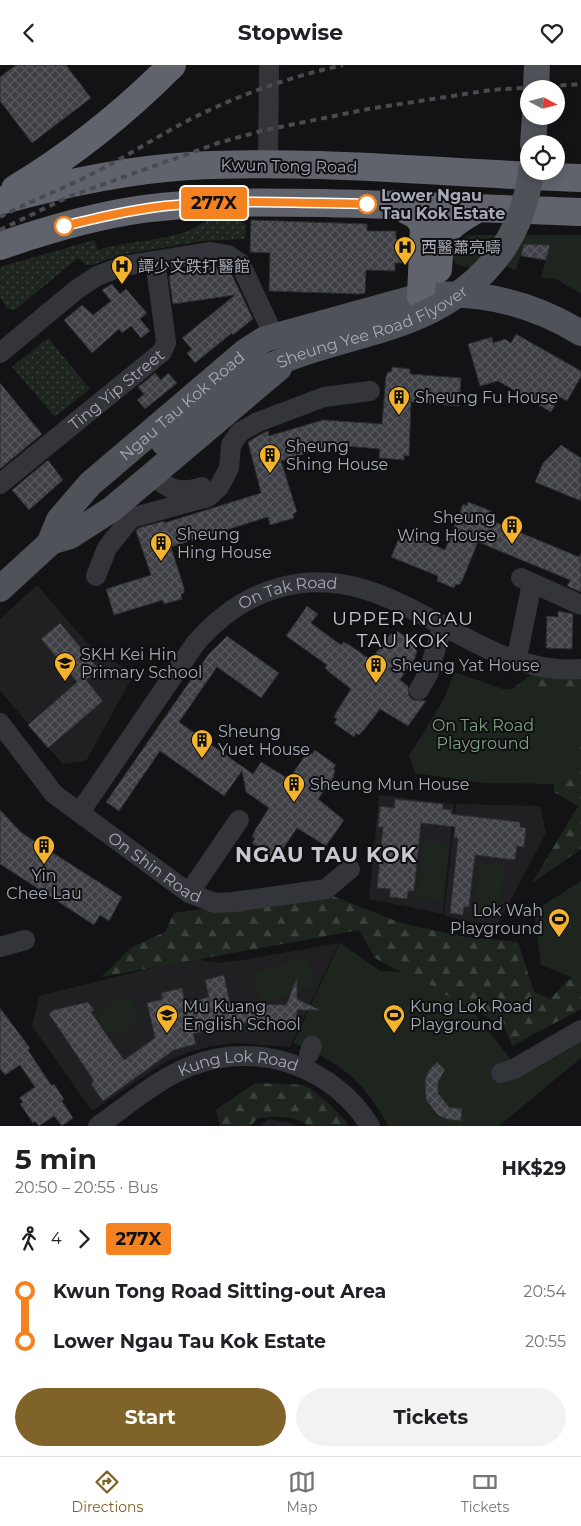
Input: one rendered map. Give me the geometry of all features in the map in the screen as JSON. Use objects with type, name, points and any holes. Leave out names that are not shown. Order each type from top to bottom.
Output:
[{"type":"highway","points":[[0,184],[82,129],[118,102],[156,65]]},
{"type":"highway","points":[[0,197],[90,138],[137,99],[172,65]]},
{"type":"highway","name":"Kwun Tong Road","points":[[0,201],[43,189],[152,169],[188,166],[268,164],[581,178]]},
{"type":"highway","points":[[0,246],[63,226],[127,212],[166,206],[239,202],[395,204],[581,212]]},
{"type":"highway","points":[[395,204],[418,216],[424,227],[429,295]]},
{"type":"highway","points":[[429,295],[442,237],[450,225],[477,209]]},
{"type":"main road","points":[[536,80],[537,65]]},
{"type":"main road","name":"Sheung Yee Road Flyover","points":[[164,443],[223,394],[260,370],[304,352],[410,320],[445,303],[464,291],[492,266],[512,236],[526,199],[529,180]]},
{"type":"main road","name":"Ngau Tau Kok Road","points":[[50,542],[59,520],[90,484],[246,351],[274,336],[429,295],[462,294],[514,302],[559,319],[581,333]]},
{"type":"main road","name":"Ngau Tau Kok Road","points":[[50,542],[70,536],[92,524],[307,345],[348,317]]},
{"type":"main road","name":"Ngau Tau Kok Road","points":[[0,589],[50,542],[164,443]]},
{"type":"street","points":[[268,164],[269,65]]},
{"type":"street","points":[[0,353],[91,280],[124,266],[211,252],[228,255],[240,263],[274,336]]},
{"type":"street","name":"Ting Yip Street","points":[[2,490],[162,352],[166,343],[155,261]]},
{"type":"street","points":[[96,576],[107,548],[131,518],[208,497],[224,481],[229,468],[233,440],[248,427],[324,397],[370,391]]},
{"type":"street","points":[[154,474],[166,487],[180,492],[224,481]]},
{"type":"street","name":"On Tak Road","points":[[80,812],[195,643],[219,619],[245,601],[290,585],[335,582],[360,586],[390,597],[489,651],[522,663],[581,669]]},
{"type":"street","points":[[522,663],[532,583],[581,605]]},
{"type":"street","points":[[419,690],[428,674],[443,625]]},
{"type":"street","name":"On Shin Road","points":[[0,723],[54,794],[189,893],[215,903],[233,903],[326,889],[350,869]]},
{"type":"street","points":[[189,893],[239,820]]},
{"type":"street","points":[[0,947],[25,940]]},
{"type":"street","points":[[501,1073],[514,1069],[581,1030]]},
{"type":"street","name":"Kung Lok Road","points":[[98,1126],[179,1072],[217,1058],[244,1055],[284,1061],[322,1077],[343,1093],[370,1126]]},
{"type":"shaded area","name":"SKH Kei Hin Primary School","points":[[37,585],[89,645],[134,674],[86,761],[63,764],[0,691],[0,619]]},
{"type":"shaded area","points":[[379,795],[454,804],[443,914],[369,899]]},
{"type":"shaded area","points":[[456,804],[540,806],[546,833],[497,926],[463,921],[444,915]]},
{"type":"shaded area","name":"Mu Kuang English School","points":[[339,943],[290,1047],[237,1043],[192,1051],[167,1061],[92,1111],[32,1026],[39,996],[192,958],[217,963]]},
{"type":"shaded area","points":[[269,1119],[295,1124],[298,1126],[260,1126]]},
{"type":"green space","points":[[205,221],[241,221],[246,225],[245,239],[202,241],[119,255],[93,265],[86,265],[78,258],[15,310],[8,309],[0,298],[0,269],[3,266],[94,240],[98,250],[111,246],[169,237],[195,228]]},
{"type":"green space","points":[[469,235],[581,235],[581,294],[556,279],[541,278],[550,245],[524,244],[516,270],[499,266],[464,267],[458,265],[454,260],[453,253],[456,242]]},
{"type":"green space","points":[[48,338],[90,389],[55,417],[12,367]]},
{"type":"green space","points":[[581,668],[581,710],[495,702],[532,674]]},
{"type":"green space","name":"On Tak Road Playground","points":[[454,672],[503,689],[558,691],[581,688],[581,726],[576,726],[574,777],[555,784],[483,783],[415,773],[409,756],[444,699]]},
{"type":"green space","points":[[581,718],[581,849],[532,883],[578,806],[554,792],[555,732]]},
{"type":"green space","points":[[423,840],[448,843],[443,900],[417,898]]},
{"type":"green space","points":[[479,863],[504,866],[498,920],[473,917]]},
{"type":"green space","name":"Lok Wah Playground","points":[[581,881],[581,981],[541,965],[534,911]]},
{"type":"green space","points":[[325,893],[401,923],[459,936],[518,942],[534,992],[550,999],[581,967],[581,1009],[512,1046],[504,1026],[375,958],[359,930],[101,977],[132,947],[165,932],[174,913]]},
{"type":"green space","name":"Kung Lok Road Playground","points":[[340,943],[381,971],[403,972],[433,986],[476,1015],[512,1061],[581,1026],[581,1058],[499,1126],[389,1126],[369,1096],[349,1075],[325,1058],[293,1043]]},
{"type":"green space","points":[[307,957],[316,987],[262,1003],[253,973]]},
{"type":"green space","points":[[126,995],[142,1019],[112,1038],[96,1015]]},
{"type":"green space","points":[[255,1083],[306,1086],[342,1117],[349,1126],[308,1126],[291,1118],[278,1117],[258,1118],[250,1126],[220,1126],[216,1110]]},
{"type":"building","points":[[16,65],[66,65],[91,98],[32,143],[0,101],[0,77]]},
{"type":"building","points":[[251,220],[367,224],[367,231],[396,231],[396,239],[408,240],[407,263],[395,263],[395,271],[366,270],[365,293],[269,291],[270,253],[250,252]]},
{"type":"building","points":[[524,244],[550,245],[546,260],[521,256]]},
{"type":"building","points":[[216,265],[222,266],[232,275],[253,319],[233,335],[232,333],[195,363],[187,353],[192,349],[182,338],[235,295],[173,304],[169,277],[174,271]]},
{"type":"building","points":[[112,284],[120,294],[126,289],[147,313],[140,319],[150,331],[141,338],[131,326],[122,333],[119,329],[92,353],[64,320],[82,305],[93,315],[111,301],[102,290]]},
{"type":"building","points":[[516,334],[581,371],[581,377],[567,401],[560,397],[551,412],[498,381],[480,386],[468,344],[492,337],[493,343],[505,339],[511,343]]},
{"type":"building","points":[[392,367],[410,369],[410,374],[461,378],[459,406],[411,402],[409,456],[404,455],[404,460],[379,458],[380,449],[333,445],[281,461],[297,512],[293,514],[294,518],[270,525],[268,517],[171,547],[184,588],[184,593],[181,594],[182,599],[164,604],[163,600],[114,615],[106,589],[151,575],[136,531],[138,528],[164,521],[164,523],[261,493],[248,442],[263,433],[268,431],[269,436],[323,420],[382,424],[386,376],[388,372],[391,372]]},
{"type":"building","points":[[155,373],[161,380],[168,373],[177,383],[145,409],[137,400],[144,394],[138,387]]},
{"type":"building","points":[[0,383],[42,434],[0,469]]},
{"type":"building","points":[[561,445],[581,458],[581,501],[535,482],[543,463]]},
{"type":"building","points":[[48,460],[63,480],[29,510],[12,490]]},
{"type":"building","name":"Sheung Wing House","points":[[468,502],[491,511],[488,519],[579,557],[581,553],[581,592],[567,586],[570,580],[478,542],[462,581],[459,585],[456,584],[454,588],[437,581],[438,576],[391,557],[402,531],[445,550],[463,504],[467,506]]},
{"type":"building","name":"Sheung Yat House","points":[[307,606],[318,614],[311,623],[341,645],[343,642],[348,644],[371,660],[387,638],[392,633],[394,635],[397,631],[418,645],[415,649],[417,651],[415,658],[400,680],[408,686],[409,696],[413,700],[426,701],[408,726],[380,709],[364,730],[359,735],[356,733],[354,737],[334,723],[337,719],[334,717],[337,711],[351,689],[325,668],[327,665],[286,636]]},
{"type":"building","points":[[558,611],[573,614],[572,649],[546,648],[547,616],[558,617]]},
{"type":"building","points":[[60,623],[99,669],[86,680],[103,701],[48,748],[28,725],[77,682],[41,639]]},
{"type":"building","points":[[227,636],[279,673],[261,698],[217,667],[179,722],[253,774],[261,762],[289,779],[304,757],[310,753],[312,754],[315,750],[336,765],[333,769],[335,770],[333,778],[318,799],[344,820],[326,846],[297,828],[282,850],[277,854],[274,853],[272,857],[252,843],[255,839],[252,837],[255,830],[269,808],[246,792],[242,771],[224,796],[160,751],[119,811],[106,802],[208,655]]},
{"type":"building","points":[[395,799],[443,804],[443,809],[452,810],[451,814],[520,822],[520,827],[526,828],[524,847],[517,846],[515,860],[475,855],[469,907],[464,907],[463,915],[450,913],[458,838],[454,838],[455,827],[421,823],[414,891],[408,891],[407,899],[390,897],[390,889],[377,888],[383,827],[378,827],[380,806],[394,808]]},
{"type":"building","name":"Yin Chee Lau","points":[[0,810],[22,833],[122,897],[109,921],[100,915],[94,925],[0,864]]},
{"type":"building","points":[[224,975],[230,1003],[286,1005],[297,978],[297,999],[320,1010],[297,1010],[297,1025],[237,1023],[193,1034],[196,1044],[174,1050],[103,1101],[91,1084],[94,1081],[49,1014],[54,1010],[88,1002],[94,1010],[91,1012],[124,1060],[155,1038],[147,1003],[163,999],[161,993],[182,988],[185,1003],[209,997],[205,980]]},
{"type":"building","points":[[0,1008],[30,1048],[28,1050],[51,1085],[54,1084],[64,1099],[62,1101],[73,1118],[62,1126],[54,1116],[39,1126],[35,1121],[33,1123],[20,1104],[23,1102],[19,1098],[35,1087],[20,1065],[5,1075],[0,1069]]},
{"type":"building","points":[[437,1062],[445,1070],[438,1082],[438,1093],[449,1107],[462,1109],[461,1121],[446,1119],[438,1115],[426,1100],[425,1081],[429,1070]]},
{"type":"railway","points":[[0,217],[99,170],[207,111],[283,81],[343,65]]},
{"type":"railway","points":[[0,230],[68,197],[218,143],[261,131],[368,109],[491,90],[581,84]]},
{"type":"bus line","name":"277X","points":[[64,226],[140,209],[205,203],[367,204]]},
{"type":"place","name":"Lower Ngau Tau Kok Estate","points":[[367,204]]},
{"type":"place","name":"西醫蕭亮疇","points":[[405,266]]},
{"type":"place","name":"譚少文跌打醫館","points":[[122,285]]},
{"type":"place","name":"Sheung Fu House","points":[[399,416]]},
{"type":"place","name":"Sheung Shing House","points":[[270,474]]},
{"type":"place","name":"Sheung Wing House","points":[[512,545]]},
{"type":"place","name":"Sheung Hing House","points":[[161,562]]},
{"type":"place","name":"SKH Kei Hin Primary School","points":[[65,682]]},
{"type":"place","name":"Sheung Yat House","points":[[376,684]]},
{"type":"place","name":"Sheung Yuet House","points":[[202,759]]},
{"type":"place","name":"Sheung Mun House","points":[[294,803]]},
{"type":"place","name":"Yin Chee Lau","points":[[44,865]]},
{"type":"place","name":"Lok Wah Playground","points":[[559,938]]},
{"type":"place","name":"Mu Kuang English School","points":[[167,1034]]},
{"type":"place","name":"Kung Lok Road Playground","points":[[394,1034]]},
{"type":"district","name":"UPPER NGAU TAU KOK","points":[[403,629]]},
{"type":"district","name":"NGAU TAU KOK","points":[[326,854]]}]
